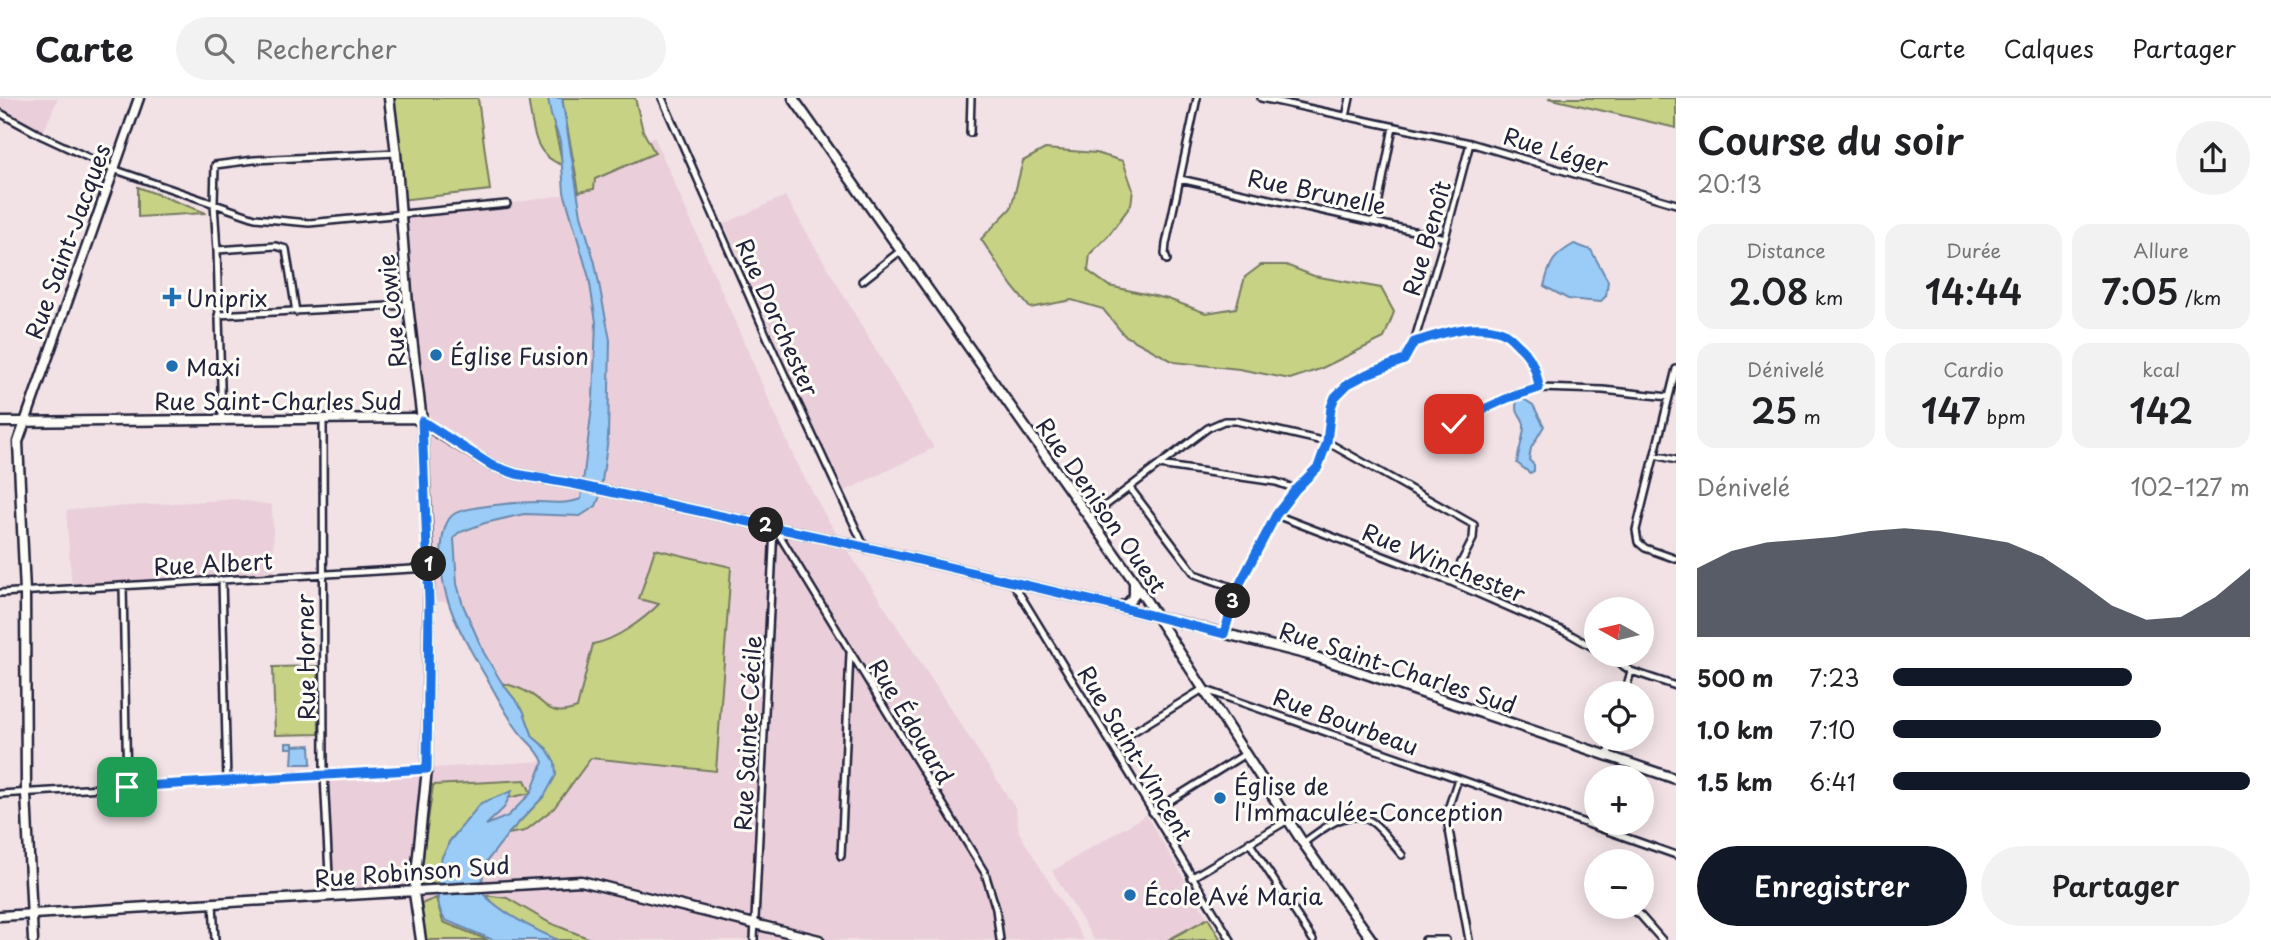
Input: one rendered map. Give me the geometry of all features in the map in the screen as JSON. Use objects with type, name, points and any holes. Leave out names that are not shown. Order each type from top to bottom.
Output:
[{"type":"street","name":"Rue Saint-Jacques","points":[[33,940],[26,793],[25,592],[18,442],[23,421],[139,98]]},
{"type":"street","name":"Rue Cowie","points":[[388,98],[396,153],[408,304],[422,421],[429,568],[427,769],[418,890],[421,940]]},
{"type":"street","name":"Rue Dorchester","points":[[663,98],[768,339],[865,548]]},
{"type":"street","name":"Rue Denison Ouest","points":[[793,98],[899,252],[1131,577],[1303,843],[1372,940]]},
{"type":"street","points":[[970,133],[971,98]]},
{"type":"street","points":[[1167,260],[1166,244],[1197,98]]},
{"type":"street","name":"Rue Léger","points":[[1261,98],[1470,143],[1676,205]]},
{"type":"street","points":[[1346,117],[1350,98]]},
{"type":"street","points":[[0,113],[113,169],[255,218],[309,223],[507,204]]},
{"type":"street","points":[[1375,221],[1393,127]]},
{"type":"street","name":"Rue Benoît","points":[[1414,342],[1470,143]]},
{"type":"street","points":[[222,419],[214,167],[217,163],[396,153]]},
{"type":"street","name":"Rue Brunelle","points":[[1180,179],[1445,238]]},
{"type":"street","points":[[217,250],[276,246],[286,248],[296,312]]},
{"type":"street","points":[[862,281],[899,252]]},
{"type":"street","points":[[218,315],[408,304]]},
{"type":"street","points":[[1224,634],[1237,589],[1276,515],[1318,467],[1327,442],[1331,407],[1335,397],[1348,384],[1404,360],[1414,342],[1454,330],[1474,329],[1502,331],[1524,349],[1537,372],[1539,388]]},
{"type":"street","points":[[1676,369],[1636,530],[1638,542],[1646,548],[1676,559]]},
{"type":"street","points":[[1469,416],[1508,398],[1539,388],[1603,390],[1669,397]]},
{"type":"street","name":"Rue Horner","points":[[323,418],[321,574],[324,775],[330,895]]},
{"type":"street","name":"Rue Saint-Charles Sud","points":[[0,422],[414,418],[491,465],[516,474],[775,527],[1119,607],[1313,656],[1676,779]]},
{"type":"street","points":[[1088,519],[1208,428],[1224,421],[1236,421],[1327,442],[1474,525],[1473,539],[1451,582]]},
{"type":"street","points":[[1655,455],[1676,460]]},
{"type":"street","points":[[1159,465],[1276,482],[1296,489]]},
{"type":"street","points":[[1130,488],[1195,574],[1237,589]]},
{"type":"street","name":"Rue Winchester","points":[[1276,515],[1451,582],[1584,642]]},
{"type":"street","name":"Rue Édouard","points":[[775,527],[985,873],[996,909],[1000,940]]},
{"type":"street","name":"Rue Sainte-Cécile","points":[[754,940],[775,527]]},
{"type":"street","name":"Rue Albert","points":[[0,593],[429,568]]},
{"type":"street","points":[[1119,607],[1134,596],[1135,588],[1131,577]]},
{"type":"street","points":[[222,580],[228,781]]},
{"type":"street","name":"Rue Saint-Vincent","points":[[1013,583],[1231,940]]},
{"type":"street","points":[[123,586],[127,787]]},
{"type":"street","points":[[841,856],[850,652]]},
{"type":"street","points":[[1625,667],[1676,686]]},
{"type":"street","points":[[1628,681],[1631,671]]},
{"type":"street","points":[[1112,745],[1203,689]]},
{"type":"street","name":"Rue Bourbeau","points":[[1203,689],[1676,855]]},
{"type":"street","points":[[1608,756],[1609,751]]},
{"type":"street","points":[[1152,812],[1245,754]]},
{"type":"street","points":[[0,794],[427,769]]},
{"type":"street","points":[[1458,779],[1447,819],[1469,940]]},
{"type":"street","points":[[1303,843],[1335,821],[1357,817],[1372,822],[1402,855]]},
{"type":"street","points":[[1191,878],[1288,820]]},
{"type":"street","points":[[1250,842],[1313,940]]},
{"type":"street","name":"Rue Robinson Sud","points":[[0,916],[581,881],[602,884],[820,940]]},
{"type":"street","points":[[213,902],[215,940]]},
{"type":"street","points":[[1644,919],[1662,940]]},
{"type":"street","points":[[1426,940],[1446,940]]},
{"type":"shaded area","points":[[0,98],[58,98],[42,136],[0,111]]},
{"type":"shaded area","points":[[654,136],[798,466],[828,520],[1016,809],[1019,832],[1084,940],[421,940],[414,890],[330,895],[324,775],[543,761],[539,751],[517,729],[460,633],[447,602],[429,601],[424,466],[401,215],[507,204],[579,192],[577,176]]},
{"type":"shaded area","points":[[785,196],[934,448],[843,492],[724,224]]},
{"type":"shaded area","points":[[236,499],[272,505],[275,578],[72,589],[66,510]]},
{"type":"shaded area","name":"École Avé Maria","points":[[1146,815],[1208,918],[1168,940],[1094,940],[1052,871]]},
{"type":"green space","points":[[389,98],[478,98],[490,190],[400,200]]},
{"type":"green space","points":[[528,98],[548,98],[563,165],[545,155],[540,147],[533,129]]},
{"type":"green space","points":[[562,98],[635,98],[643,131],[655,153],[595,179],[594,189],[579,192]]},
{"type":"green space","points":[[1548,98],[1676,98],[1676,128]]},
{"type":"green space","points":[[1045,149],[1096,153],[1123,161],[1133,190],[1131,205],[1108,236],[1090,254],[1088,271],[1109,286],[1168,299],[1206,313],[1236,308],[1245,277],[1261,265],[1286,265],[1314,276],[1381,288],[1394,312],[1384,338],[1320,369],[1290,379],[1239,369],[1174,362],[1124,335],[1103,309],[1072,300],[1030,308],[981,239],[1011,208],[1023,161]]},
{"type":"green space","points":[[138,187],[206,213],[138,217]]},
{"type":"green space","points":[[655,549],[731,567],[716,771],[591,758],[554,808],[525,831],[508,834],[545,795],[547,749],[533,737],[523,710],[502,683],[525,691],[553,710],[567,711],[577,708],[593,644],[629,628],[659,604],[639,599]]},
{"type":"green space","points":[[318,666],[319,734],[275,735],[273,667]]},
{"type":"green space","points":[[525,780],[531,793],[481,804],[449,842],[438,883],[419,885],[433,785]]},
{"type":"green space","points":[[484,895],[507,898],[550,923],[593,940],[559,940],[540,934],[509,915]]},
{"type":"green space","points":[[436,898],[443,922],[488,940],[425,940],[421,904]]},
{"type":"green space","points":[[1208,918],[1221,940],[1168,940]]},
{"type":"water","points":[[548,98],[562,98],[581,215],[595,263],[610,340],[608,438],[600,496],[596,506],[580,516],[524,514],[485,523],[458,533],[454,538],[457,584],[484,653],[523,710],[533,737],[547,749],[555,762],[556,775],[545,795],[508,834],[484,865],[481,892],[517,920],[558,940],[493,940],[445,920],[438,898],[442,857],[449,842],[481,803],[512,791],[504,808],[486,825],[508,816],[531,793],[543,762],[509,718],[461,633],[443,581],[442,543],[448,520],[461,511],[495,505],[565,503],[581,499],[593,398],[596,322],[589,278],[564,192],[560,141]]},
{"type":"water","points":[[1574,244],[1591,250],[1608,281],[1606,296],[1600,302],[1568,299],[1544,286],[1553,260]]},
{"type":"water","points":[[1522,398],[1533,405],[1544,426],[1531,448],[1529,460],[1534,465],[1534,471],[1530,473],[1517,463],[1524,424],[1516,407],[1518,399]]},
{"type":"water","points":[[286,743],[293,743],[293,746],[310,745],[311,764],[292,764],[293,748],[286,748]]},
{"type":"place","name":"Uniprix","points":[[172,297]]},
{"type":"place","name":"Église Fusion","points":[[436,355]]},
{"type":"place","name":"Maxi","points":[[172,366]]},
{"type":"place","name":"Église de l'Immaculée-Conception","points":[[1220,798]]},
{"type":"place","name":"École Avé Maria","points":[[1130,895]]},
{"type":"route","points":[[127,787],[427,769],[429,568],[422,421],[491,465],[516,474],[851,544],[1224,634],[1237,589],[1276,515],[1318,467],[1327,442],[1331,407],[1335,397],[1348,384],[1404,360],[1414,342],[1454,330],[1502,331],[1524,349],[1537,372],[1539,388],[1508,398],[1469,416],[1461,415],[1456,418],[1454,424]]}]
